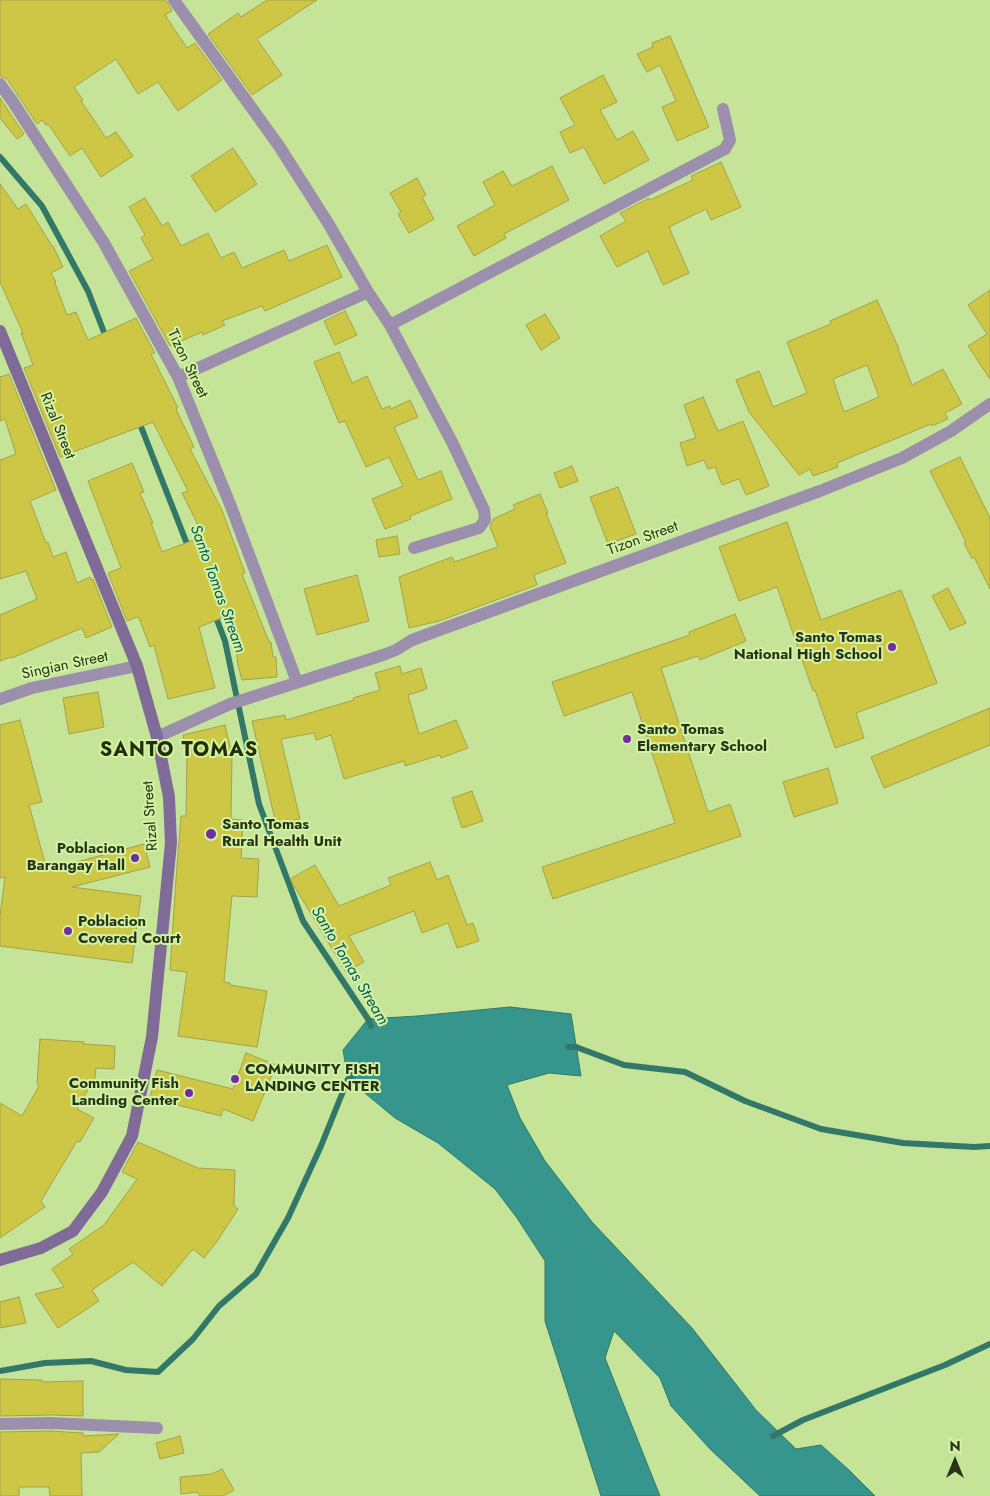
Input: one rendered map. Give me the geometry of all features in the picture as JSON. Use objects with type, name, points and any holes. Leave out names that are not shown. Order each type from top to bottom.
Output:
[{"type":"street","points":[[174,0],[279,146],[328,223],[368,292],[390,325],[452,442],[484,510],[485,520],[479,528],[414,548]]},
{"type":"street","name":"Tizon Street","points":[[0,84],[104,243],[178,377],[230,504],[297,682]]},
{"type":"street","points":[[390,325],[725,149],[730,140],[724,109]]},
{"type":"street","points":[[178,377],[368,292]]},
{"type":"street","name":"Rizal Street","points":[[0,331],[137,666],[157,737],[169,797],[171,843],[152,1036],[132,1136],[102,1192],[73,1231],[41,1248],[0,1260]]},
{"type":"street","name":"Tizon Street","points":[[157,737],[230,704],[383,655],[396,650],[412,640],[820,491],[902,458],[951,431],[990,404]]},
{"type":"street","name":"Singian Street","points":[[0,699],[32,688],[137,666]]},
{"type":"street","points":[[0,1424],[157,1428]]},
{"type":"water","points":[[510,1007],[571,1014],[581,1076],[549,1073],[507,1085],[520,1118],[545,1161],[592,1222],[692,1328],[756,1410],[796,1449],[821,1445],[875,1496],[760,1496],[710,1449],[671,1406],[660,1378],[614,1331],[605,1358],[660,1496],[601,1496],[545,1321],[545,1261],[517,1218],[495,1189],[438,1143],[395,1118],[348,1079],[343,1050],[368,1019]]},
{"type":"building","points":[[0,0],[166,0],[172,11],[165,15],[187,48],[195,43],[222,80],[178,111],[158,82],[138,94],[116,59],[74,87],[83,100],[81,101],[106,138],[116,132],[133,156],[101,177],[82,148],[70,156],[48,124],[46,125],[42,120],[37,124],[7,79],[0,76]]},
{"type":"building","points":[[267,0],[317,0],[257,39],[282,75],[252,95],[208,34],[238,13],[241,17]]},
{"type":"building","points":[[670,36],[709,127],[677,141],[662,107],[676,101],[660,65],[647,72],[637,54],[653,47],[652,43]]},
{"type":"building","points":[[603,75],[617,102],[600,110],[617,140],[633,131],[649,160],[604,184],[584,147],[570,153],[560,132],[575,125],[560,98]]},
{"type":"building","points":[[0,98],[24,134],[17,139],[0,118]]},
{"type":"building","points":[[233,148],[257,184],[215,212],[191,176]]},
{"type":"building","points":[[721,162],[741,207],[711,220],[706,209],[669,227],[689,273],[663,285],[648,251],[617,267],[600,236],[626,221],[620,213],[649,198],[650,200],[693,180],[691,176]]},
{"type":"building","points":[[552,166],[569,200],[504,234],[506,238],[474,256],[457,226],[495,205],[483,182],[503,171],[512,186]]},
{"type":"building","points":[[417,178],[426,195],[422,197],[434,219],[409,233],[398,214],[401,212],[390,193]]},
{"type":"building","points":[[0,184],[18,209],[26,204],[53,246],[63,267],[51,273],[67,315],[76,312],[88,340],[136,318],[155,353],[151,354],[178,408],[176,409],[194,447],[190,449],[222,510],[245,573],[242,574],[269,642],[271,642],[273,657],[276,657],[277,677],[242,680],[238,665],[232,614],[199,627],[215,688],[168,699],[154,645],[150,647],[139,618],[127,621],[108,573],[121,568],[88,481],[132,463],[144,492],[140,493],[153,523],[151,523],[162,552],[196,539],[192,529],[199,527],[182,493],[188,491],[153,422],[60,457],[24,368],[33,365],[21,333],[23,333],[0,282]]},
{"type":"building","points":[[145,198],[162,226],[168,222],[181,246],[208,233],[221,258],[234,252],[242,268],[284,250],[289,261],[327,245],[342,277],[265,311],[262,306],[222,321],[225,325],[203,335],[202,332],[170,346],[129,271],[153,259],[141,238],[145,235],[129,207]]},
{"type":"building","points":[[990,290],[990,379],[968,346],[987,334],[968,305]]},
{"type":"building","points":[[877,300],[899,349],[912,385],[943,369],[962,404],[945,413],[948,419],[932,426],[931,424],[837,463],[838,467],[813,476],[810,469],[799,475],[749,412],[736,380],[759,371],[773,407],[807,393],[787,342],[831,324],[830,321]],"holes":[[[867,365],[879,397],[844,412],[833,379]]]},
{"type":"building","points":[[345,311],[357,335],[335,345],[324,321]]},
{"type":"building","points":[[545,314],[560,338],[541,350],[526,325]]},
{"type":"building","points":[[339,352],[352,383],[367,376],[382,409],[390,406],[391,409],[410,400],[418,417],[394,427],[418,480],[441,471],[452,499],[410,516],[411,519],[385,529],[372,499],[403,486],[389,457],[366,467],[345,421],[339,423],[314,362]]},
{"type":"building","points":[[9,374],[56,490],[30,501],[46,543],[48,542],[53,557],[66,552],[77,583],[90,577],[91,580],[93,579],[112,627],[86,638],[82,628],[12,658],[0,661],[0,615],[37,599],[26,571],[0,579],[0,460],[16,454],[5,419],[0,421],[0,377]]},
{"type":"building","points":[[703,397],[718,431],[743,421],[769,486],[746,495],[739,479],[722,485],[715,467],[708,469],[704,460],[687,466],[680,443],[696,438],[684,405]]},
{"type":"building","points":[[960,457],[990,518],[990,589],[974,557],[972,559],[964,543],[966,542],[930,471]]},
{"type":"building","points":[[572,466],[578,481],[560,488],[554,473]]},
{"type":"building","points":[[618,487],[636,534],[608,544],[590,497]]},
{"type":"building","points":[[540,494],[566,563],[534,575],[537,585],[439,621],[409,628],[399,577],[452,557],[454,562],[498,547],[490,527],[493,519],[515,509],[513,505]]},
{"type":"building","points":[[787,522],[821,620],[901,590],[937,683],[856,713],[864,738],[835,748],[777,587],[739,601],[719,547]]},
{"type":"building","points":[[397,536],[400,554],[379,557],[376,540]]},
{"type":"building","points":[[357,575],[369,621],[317,635],[304,589]]},
{"type":"building","points":[[948,588],[966,623],[950,630],[932,596]]},
{"type":"building","points":[[735,614],[746,641],[700,660],[698,656],[661,668],[708,812],[730,804],[741,836],[553,899],[542,867],[675,823],[632,692],[564,716],[552,682],[690,635],[689,632]]},
{"type":"building","points":[[400,666],[402,674],[421,668],[427,689],[408,695],[419,734],[456,720],[468,748],[441,758],[440,755],[405,766],[404,761],[344,779],[331,735],[316,740],[314,733],[281,739],[300,819],[276,824],[252,721],[285,715],[286,720],[354,700],[353,698],[380,690],[375,673]]},
{"type":"building","points":[[98,692],[104,727],[69,734],[63,698]]},
{"type":"building","points":[[990,708],[990,745],[884,788],[871,757]]},
{"type":"building","points":[[20,720],[42,802],[29,805],[47,870],[144,844],[150,867],[72,887],[141,896],[132,963],[0,946],[0,916],[5,877],[0,878],[0,725]]},
{"type":"building","points":[[225,725],[232,755],[231,819],[243,820],[241,858],[259,859],[257,897],[232,896],[224,982],[230,983],[230,985],[267,991],[257,1047],[178,1036],[187,972],[170,970],[181,816],[186,816],[187,753],[183,735]]},
{"type":"building","points":[[828,768],[838,803],[794,817],[783,782]]},
{"type":"building","points":[[472,791],[483,821],[462,828],[452,798]]},
{"type":"building","points":[[430,862],[437,880],[448,875],[467,925],[473,923],[479,941],[457,948],[448,923],[422,933],[414,911],[349,936],[364,962],[346,972],[290,879],[315,865],[339,906],[391,885],[388,878]]},
{"type":"building","points":[[40,1039],[115,1046],[114,1069],[96,1068],[94,1087],[90,1086],[77,1109],[94,1118],[80,1142],[77,1141],[41,1201],[45,1207],[0,1238],[0,1103],[22,1116],[39,1086],[37,1084]]},
{"type":"building","points":[[246,1053],[276,1065],[253,1121],[223,1109],[221,1116],[150,1098],[157,1070],[233,1089]]},
{"type":"building","points":[[138,1142],[198,1168],[235,1170],[234,1206],[238,1209],[204,1258],[193,1249],[162,1286],[133,1262],[92,1290],[99,1301],[58,1328],[35,1294],[64,1287],[52,1269],[73,1254],[69,1249],[104,1225],[137,1179],[122,1172]]},
{"type":"building","points":[[19,1297],[26,1323],[0,1328],[0,1302]]},
{"type":"building","points":[[0,1379],[42,1380],[42,1382],[83,1381],[83,1416],[0,1416]]},
{"type":"building","points":[[51,1431],[83,1433],[83,1436],[119,1434],[99,1452],[81,1453],[82,1496],[50,1496],[49,1487],[19,1487],[19,1496],[0,1496],[0,1432]]},
{"type":"building","points":[[180,1436],[184,1453],[160,1459],[156,1443]]},
{"type":"building","points":[[222,1469],[234,1490],[223,1496],[200,1496],[197,1492],[181,1494],[180,1477],[212,1474]]},
{"type":"waterway","name":"Santo Tomas Stream","points":[[0,157],[42,206],[88,291],[107,340]]},
{"type":"waterway","name":"Santo Tomas Stream","points":[[138,419],[189,549]]},
{"type":"waterway","name":"Santo Tomas Stream","points":[[214,612],[225,641],[259,804],[303,921],[371,1026]]},
{"type":"waterway","points":[[568,1047],[576,1047],[624,1065],[685,1072],[745,1101],[821,1129],[903,1143],[974,1147],[990,1146]]},
{"type":"waterway","name":"Santo Tomas Stream","points":[[0,1371],[45,1363],[91,1361],[126,1370],[158,1372],[193,1339],[219,1306],[256,1274],[288,1218],[321,1146],[348,1079],[353,1075]]},
{"type":"waterway","points":[[773,1436],[803,1420],[945,1365],[990,1344]]},
{"type":"place","name":"Santo Tomas National High School","points":[[892,647]]},
{"type":"place","name":"Santo Tomas Elementary School","points":[[627,739]]},
{"type":"place","name":"Santo Tomas Rural Health Unit","points":[[211,834]]},
{"type":"place","name":"Poblacion Barangay Hall","points":[[135,858]]},
{"type":"place","name":"Poblacion Covered Court","points":[[68,931]]},
{"type":"place","name":"COMMUNITY FISH LANDING CENTER","points":[[235,1079]]},
{"type":"place","name":"Community Fish Landing Center","points":[[189,1093]]},
{"type":"district","name":"SANTO TOMAS","points":[[179,751]]}]
